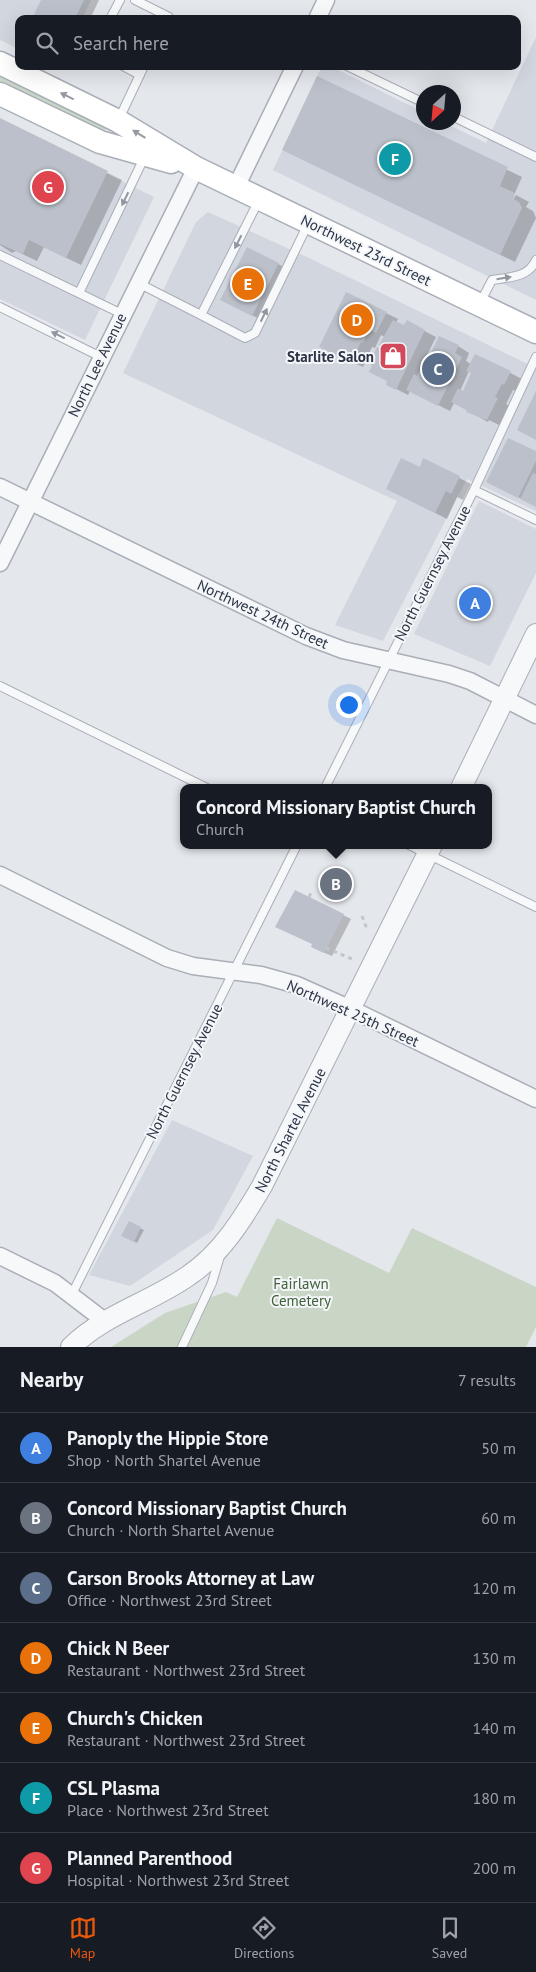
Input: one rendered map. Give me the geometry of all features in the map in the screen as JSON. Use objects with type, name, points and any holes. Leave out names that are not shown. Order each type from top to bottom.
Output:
[{"type":"main road","name":"Northwest 23rd Street","points":[[0,63],[118,121],[196,168],[536,332]]},
{"type":"main road","name":"Northwest 23rd Street","points":[[0,94],[100,142],[196,168]]},
{"type":"street","points":[[319,15],[326,0]]},
{"type":"street","points":[[236,187],[292,70]]},
{"type":"street","name":"North Lee Avenue","points":[[0,563],[196,168]]},
{"type":"street","name":"Northwest 24th Street","points":[[0,487],[306,636],[343,650],[449,674],[470,681],[536,715]]},
{"type":"street","points":[[462,784],[536,634]]},
{"type":"street","name":"North Shartel Avenue","points":[[71,1347],[106,1322],[187,1277],[204,1264],[224,1244],[243,1218],[262,1186],[430,850]]},
{"type":"street","name":"Northwest 25th Street","points":[[0,875],[167,958],[193,966],[261,975],[297,985],[351,1009],[536,1099]]},
{"type":"street","points":[[0,1256],[55,1283],[106,1322]]},
{"type":"lane","points":[[112,15],[120,0]]},
{"type":"lane","points":[[135,0],[165,15]]},
{"type":"lane","points":[[131,70],[140,75]]},
{"type":"lane","points":[[118,121],[142,70]]},
{"type":"lane","points":[[355,70],[416,99]]},
{"type":"lane","points":[[461,121],[536,157]]},
{"type":"lane","points":[[79,293],[146,155]]},
{"type":"lane","points":[[201,315],[260,198]]},
{"type":"lane","points":[[138,283],[245,338],[255,333],[308,222]]},
{"type":"lane","points":[[0,255],[122,314]]},
{"type":"lane","points":[[479,305],[492,280],[521,276],[533,266],[536,260]]},
{"type":"lane","points":[[0,306],[101,357]]},
{"type":"lane","name":"North Guernsey Avenue","points":[[327,784],[474,490],[536,357]]},
{"type":"lane","points":[[474,490],[536,520]]},
{"type":"lane","points":[[0,686],[199,784]]},
{"type":"lane","name":"North Guernsey Avenue","points":[[72,1296],[295,849]]},
{"type":"lane","points":[[430,850],[536,907]]},
{"type":"lane","points":[[182,1347],[212,1283],[224,1244]]},
{"type":"path","points":[[362,916],[368,928],[364,936]]},
{"type":"path","points":[[326,948],[352,959],[356,951]]},
{"type":"shaded area","points":[[0,0],[91,0],[84,15],[15,15],[15,47],[0,40]]},
{"type":"shaded area","points":[[536,37],[536,300],[273,170],[320,70],[338,70],[416,109],[416,130],[459,130],[486,143]]},
{"type":"shaded area","points":[[0,121],[154,197],[85,340],[0,299]]},
{"type":"shaded area","points":[[208,212],[309,258],[536,368],[536,511],[467,479],[383,641],[335,625],[397,501],[123,373],[196,222]]},
{"type":"shaded area","points":[[479,501],[536,529],[536,573],[490,666],[414,634]]},
{"type":"shaded area","points":[[172,1120],[253,1156],[213,1230],[130,1286],[89,1275]]},
{"type":"green space","points":[[0,77],[106,127],[103,134],[0,83]]},
{"type":"green space","name":"Fairlawn Cemetery","points":[[277,1218],[389,1273],[412,1228],[536,1287],[536,1327],[526,1347],[111,1347],[165,1313],[226,1292],[237,1297]]},
{"type":"building","points":[[41,0],[84,0],[77,15],[34,15]]},
{"type":"building","points":[[317,76],[416,123],[416,130],[430,130],[508,167],[500,186],[515,193],[512,198],[519,202],[522,208],[500,255],[282,150]]},
{"type":"building","points":[[0,118],[108,171],[66,258],[29,240],[23,254],[0,244]]},
{"type":"building","points":[[247,247],[279,263],[252,316],[220,300]]},
{"type":"building","points":[[346,292],[387,312],[376,333],[369,329],[351,362],[319,347]]},
{"type":"building","name":"Starlite Salon","points":[[393,320],[404,325],[407,320],[425,330],[396,390],[386,385],[387,381],[369,372],[372,365],[369,364],[377,347],[380,349],[381,346],[379,345]]},
{"type":"building","points":[[439,336],[459,345],[455,353],[462,357],[438,406],[406,390],[414,374],[417,376],[423,362],[426,363]]},
{"type":"building","points":[[475,354],[511,371],[495,397],[498,398],[487,420],[466,412],[467,410],[451,402],[458,388],[463,391],[471,373],[466,371]]},
{"type":"building","points":[[536,391],[536,440],[517,430]]},
{"type":"building","points":[[508,438],[536,451],[536,461],[518,498],[486,482]]},
{"type":"building","points":[[401,458],[420,467],[423,458],[460,476],[451,494],[446,491],[435,513],[386,489]]},
{"type":"building","points":[[533,473],[536,474],[536,507],[520,499]]},
{"type":"building","points":[[295,890],[344,914],[324,953],[311,947],[312,944],[275,927]]},
{"type":"building","points":[[129,1221],[141,1227],[134,1242],[121,1236]]},
{"type":"place","name":"CSL Plasma","points":[[395,159]]},
{"type":"place","name":"Planned Parenthood","points":[[48,187]]},
{"type":"place","name":"Church's Chicken","points":[[248,284]]},
{"type":"place","name":"Chick N Beer","points":[[357,320]]},
{"type":"place","name":"Starlite Salon","points":[[393,356]]},
{"type":"place","name":"Carson Brooks Attorney at Law","points":[[438,369]]},
{"type":"place","name":"Panoply the Hippie Store","points":[[475,603]]},
{"type":"place","name":"Concord Missionary Baptist Church","points":[[336,884]]}]
